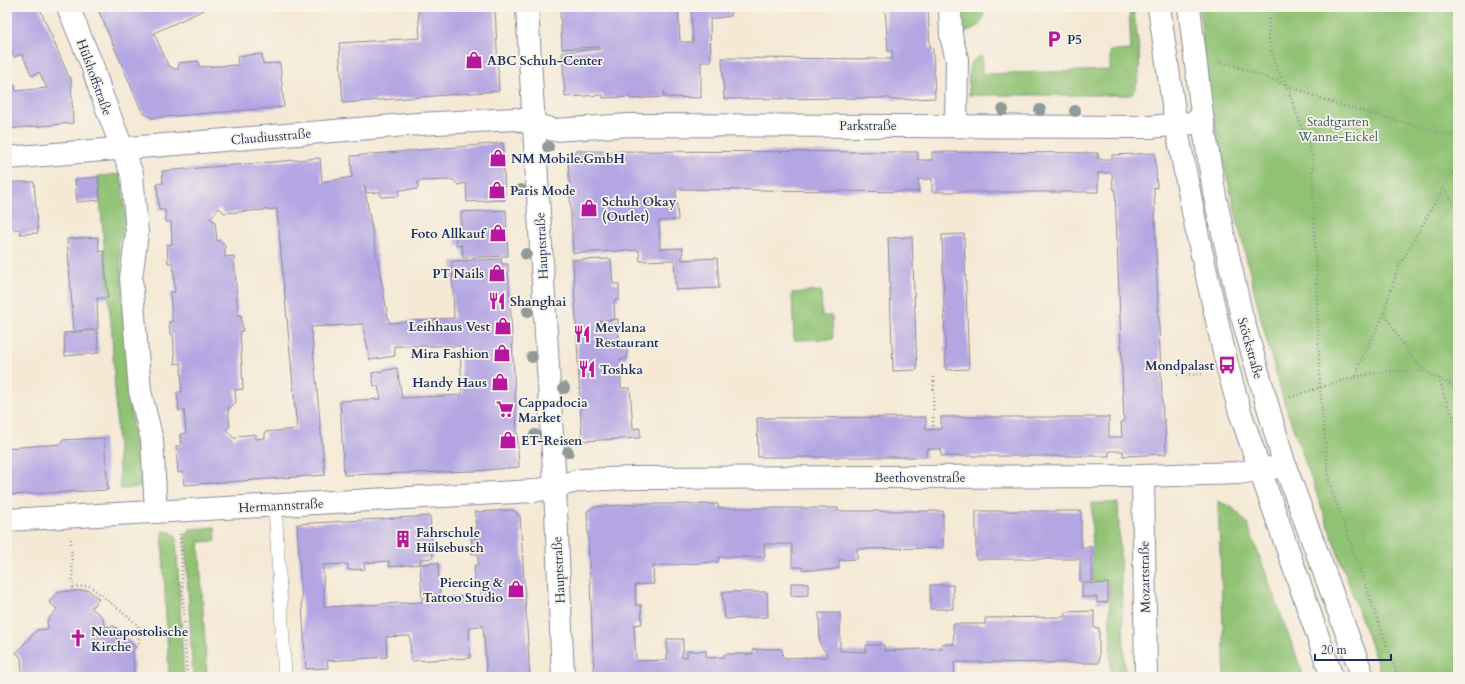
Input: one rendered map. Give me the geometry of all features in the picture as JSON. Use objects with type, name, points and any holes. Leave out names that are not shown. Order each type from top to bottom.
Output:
[{"type":"street","name":"Hülshoffstraße","points":[[68,7],[92,65],[132,174],[137,233],[131,278],[140,392],[152,440],[156,512]]},
{"type":"street","name":"Hauptstraße","points":[[527,7],[555,487],[563,677]]},
{"type":"street","points":[[950,7],[951,36],[957,59],[956,126]]},
{"type":"street","name":"Stöckstraße","points":[[1159,7],[1176,125],[1198,237],[1227,365],[1240,412],[1332,677]]},
{"type":"street","name":"Stöckstraße","points":[[1190,7],[1203,122],[1215,197],[1240,313],[1285,466],[1363,677]]},
{"type":"street","name":"Claudiusstraße","points":[[7,158],[418,124],[516,119],[534,124]]},
{"type":"street","name":"Parkstraße","points":[[534,124],[554,130],[630,125],[1150,127],[1203,122]]},
{"type":"street","name":"Beethovenstraße","points":[[555,487],[582,480],[633,478],[1143,476],[1222,474],[1285,466]]},
{"type":"street","name":"Mozartstraße","points":[[1143,476],[1146,677]]},
{"type":"street","name":"Hermannstraße","points":[[7,520],[534,491],[555,487]]},
{"type":"lane","points":[[275,506],[285,677]]},
{"type":"path","points":[[1268,7],[1271,49],[1275,64],[1287,87],[1312,156],[1320,388],[1329,482],[1398,677]]},
{"type":"path","points":[[1214,61],[1233,65],[1287,87],[1336,104],[1458,137]]},
{"type":"path","points":[[1356,376],[1360,362],[1384,313],[1398,268],[1458,162]]},
{"type":"path","points":[[1443,188],[1458,208]]},
{"type":"path","points":[[1384,313],[1409,354],[1424,371]]},
{"type":"path","points":[[1283,399],[1356,376],[1400,369],[1424,371],[1458,388]]},
{"type":"path","points":[[1177,374],[1212,374]]},
{"type":"path","points":[[934,376],[934,430]]},
{"type":"path","points":[[1438,378],[1444,396],[1458,426]]},
{"type":"path","points":[[178,511],[187,677]]},
{"type":"path","points":[[70,517],[73,589],[90,586],[138,625],[139,645]]},
{"type":"green space","points":[[957,7],[984,7],[983,19],[973,30],[957,32]]},
{"type":"green space","points":[[1129,7],[1133,7],[1139,53],[1138,77],[1136,87],[1131,95],[969,95],[968,77],[970,66],[976,58],[982,56],[982,74],[1110,70],[1110,51],[1131,50]]},
{"type":"green space","name":"Stadtgarten Wanne-Eickel","points":[[1200,7],[1458,7],[1458,677],[1382,677],[1285,405],[1262,323],[1217,136],[1204,68]]},
{"type":"green space","points":[[121,174],[127,233],[119,242],[133,432],[141,439],[145,487],[120,489],[112,336],[98,176]]},
{"type":"green space","points":[[821,291],[822,316],[832,316],[833,339],[794,340],[792,293]]},
{"type":"green space","points":[[1218,501],[1233,508],[1247,523],[1304,677],[1225,677]]},
{"type":"green space","points":[[1092,503],[1118,503],[1125,677],[1111,677],[1109,582],[1092,582]]},
{"type":"green space","points":[[215,527],[216,541],[199,542],[207,677],[193,677],[185,537],[190,529]]},
{"type":"green space","points":[[162,531],[170,532],[176,536],[184,677],[169,677]]},
{"type":"building","points":[[7,7],[39,7],[69,77],[71,77],[73,123],[7,129],[7,85],[15,85],[16,91],[47,88],[39,72],[32,76],[22,54],[14,57],[7,40]]},
{"type":"building","points":[[97,7],[210,7],[154,33],[168,65],[174,69],[178,69],[179,63],[198,61],[200,67],[238,65],[237,56],[262,54],[263,64],[280,63],[284,107],[151,118],[142,112]]},
{"type":"building","points":[[418,7],[495,7],[499,91],[343,103],[339,43],[420,38]]},
{"type":"building","points":[[560,7],[678,7],[680,42],[693,42],[691,7],[730,7],[731,16],[710,19],[711,62],[701,62],[701,98],[664,97],[664,91],[663,97],[630,99],[630,97],[603,98],[603,95],[565,97],[562,52],[600,49],[598,47],[562,49]]},
{"type":"building","points":[[885,7],[928,7],[930,48],[933,49],[935,98],[891,100],[890,98],[724,99],[722,58],[893,59],[892,51],[888,51]]},
{"type":"building","points":[[503,143],[505,200],[467,202],[466,183],[458,185],[454,180],[418,181],[418,189],[399,190],[399,196],[381,197],[380,192],[367,193],[364,185],[389,323],[454,318],[452,261],[501,259],[502,264],[508,264],[519,467],[475,471],[344,475],[340,401],[381,399],[378,386],[374,386],[372,373],[397,368],[402,398],[462,395],[460,346],[394,346],[395,356],[370,360],[363,324],[311,327],[325,475],[184,485],[183,472],[178,473],[176,446],[181,446],[180,434],[186,433],[184,410],[179,411],[177,392],[182,392],[181,363],[175,364],[173,334],[170,334],[169,322],[172,321],[170,292],[175,292],[173,263],[168,263],[167,245],[172,244],[171,222],[166,222],[165,210],[159,210],[157,184],[163,183],[162,171],[320,158],[322,182],[352,177],[351,156]],"holes":[[[219,208],[224,213],[277,209],[297,429],[265,432],[265,438],[255,439],[255,434],[238,436],[235,439],[226,430],[230,426],[228,408],[236,402],[235,390],[243,389],[240,331],[243,331],[241,315],[238,316],[234,256],[225,257],[225,245],[220,240],[217,241],[215,222],[210,218]]]},
{"type":"building","points":[[576,151],[918,152],[918,160],[932,160],[932,152],[1098,153],[1098,159],[1112,159],[1112,155],[1155,153],[1157,188],[1154,187],[1157,282],[1163,420],[1165,420],[1166,454],[1123,456],[1123,451],[1109,451],[1109,456],[941,456],[941,449],[926,449],[926,457],[758,457],[757,418],[926,417],[926,430],[941,429],[941,417],[1109,417],[1109,437],[1122,437],[1121,422],[1124,422],[1115,189],[1113,189],[1112,173],[1098,173],[1098,192],[932,192],[932,179],[918,179],[919,192],[678,189],[676,191],[678,220],[659,221],[660,249],[683,248],[682,260],[717,258],[719,288],[676,290],[674,260],[640,261],[639,250],[573,253],[568,159]]},
{"type":"building","points":[[98,177],[100,200],[77,202],[75,179]]},
{"type":"building","points":[[34,182],[38,233],[20,234],[20,229],[7,230],[7,183]]},
{"type":"building","points":[[506,210],[508,256],[463,258],[462,245],[456,246],[456,230],[461,230],[461,212]]},
{"type":"building","points":[[964,234],[969,369],[946,370],[942,235]]},
{"type":"building","points":[[98,237],[99,252],[104,251],[108,298],[97,298],[98,329],[74,331],[67,239]]},
{"type":"building","points":[[912,237],[917,370],[893,371],[888,238]]},
{"type":"building","points":[[611,259],[613,284],[619,284],[619,300],[614,300],[615,319],[600,321],[618,319],[619,344],[627,344],[627,359],[620,359],[621,388],[630,388],[633,429],[640,428],[640,438],[582,441],[573,260]]},
{"type":"building","points":[[97,331],[99,353],[65,356],[64,333]]},
{"type":"building","points":[[104,438],[108,490],[7,495],[7,448],[62,444],[62,440]]},
{"type":"building","points":[[636,504],[718,504],[718,508],[838,508],[838,511],[943,511],[943,548],[857,549],[857,559],[839,560],[839,568],[829,570],[811,570],[802,569],[802,567],[792,567],[792,544],[764,544],[765,557],[719,557],[718,562],[653,566],[654,584],[635,585],[636,605],[641,605],[642,624],[634,625],[636,661],[667,660],[667,639],[683,639],[683,651],[681,657],[687,657],[687,651],[706,651],[706,658],[725,657],[724,654],[753,654],[753,649],[782,649],[783,658],[827,657],[827,654],[820,645],[819,613],[840,613],[840,651],[866,652],[866,645],[884,645],[884,651],[942,648],[941,644],[954,644],[953,624],[985,624],[985,618],[1064,617],[1065,612],[1094,611],[1094,628],[1099,628],[1099,663],[954,662],[955,677],[594,677],[587,511],[595,507]]},
{"type":"building","points":[[513,510],[520,516],[530,677],[487,677],[483,626],[469,627],[470,658],[411,661],[410,636],[386,637],[387,657],[327,661],[328,668],[306,669],[297,524],[430,516],[433,558],[421,559],[420,564],[438,563],[440,597],[481,596],[481,584],[475,583],[474,566],[478,565],[478,554],[472,554],[471,537],[477,537],[475,512]],"holes":[[[389,561],[389,567],[420,564],[422,602],[324,607],[323,565],[348,564],[348,570],[365,569],[364,563]]]},
{"type":"building","points":[[976,511],[1081,511],[1081,547],[1092,547],[1092,582],[1080,582],[1080,559],[976,559]]},
{"type":"building","points":[[791,583],[808,583],[808,595],[791,596]]},
{"type":"building","points":[[1108,583],[1108,602],[1097,603],[1097,597],[1082,597],[1082,584]]},
{"type":"building","points":[[930,585],[953,585],[953,609],[930,609]]},
{"type":"building","name":"Neuapostolische Kirche","points":[[88,590],[99,599],[91,608],[103,617],[104,627],[114,626],[136,647],[133,651],[134,677],[22,677],[21,657],[16,653],[37,630],[48,629],[47,621],[57,609],[49,602],[58,592]]},
{"type":"building","points":[[722,592],[767,592],[768,617],[725,619]]},
{"type":"place","name":"P5","points":[[1054,39]]},
{"type":"place","name":"ABC Schuh-Center","points":[[474,60]]},
{"type":"place","name":"NM Mobile.GmbH","points":[[498,158]]},
{"type":"place","name":"Paris Mode","points":[[497,190]]},
{"type":"place","name":"Schuh Okay (Outlet)","points":[[589,208]]},
{"type":"place","name":"Foto Allkauf","points":[[498,233]]},
{"type":"place","name":"PT Nails","points":[[497,273]]},
{"type":"place","name":"Shanghai","points":[[497,301]]},
{"type":"place","name":"Leihhaus Vest","points":[[503,326]]},
{"type":"place","name":"Mevlana Restaurant","points":[[582,334]]},
{"type":"place","name":"Mira Fashion","points":[[502,353]]},
{"type":"place","name":"Mondpalast","points":[[1227,365]]},
{"type":"place","name":"Toshka","points":[[587,369]]},
{"type":"place","name":"Handy Haus","points":[[500,382]]},
{"type":"place","name":"Cappadocia Market","points":[[505,409]]},
{"type":"place","name":"ET-Reisen","points":[[508,440]]},
{"type":"place","name":"Fahrschule Hülsebusch","points":[[403,539]]},
{"type":"place","name":"Piercing & Tattoo Studio","points":[[516,589]]},
{"type":"place","name":"Neuapostolische Kirche","points":[[78,638]]}]
